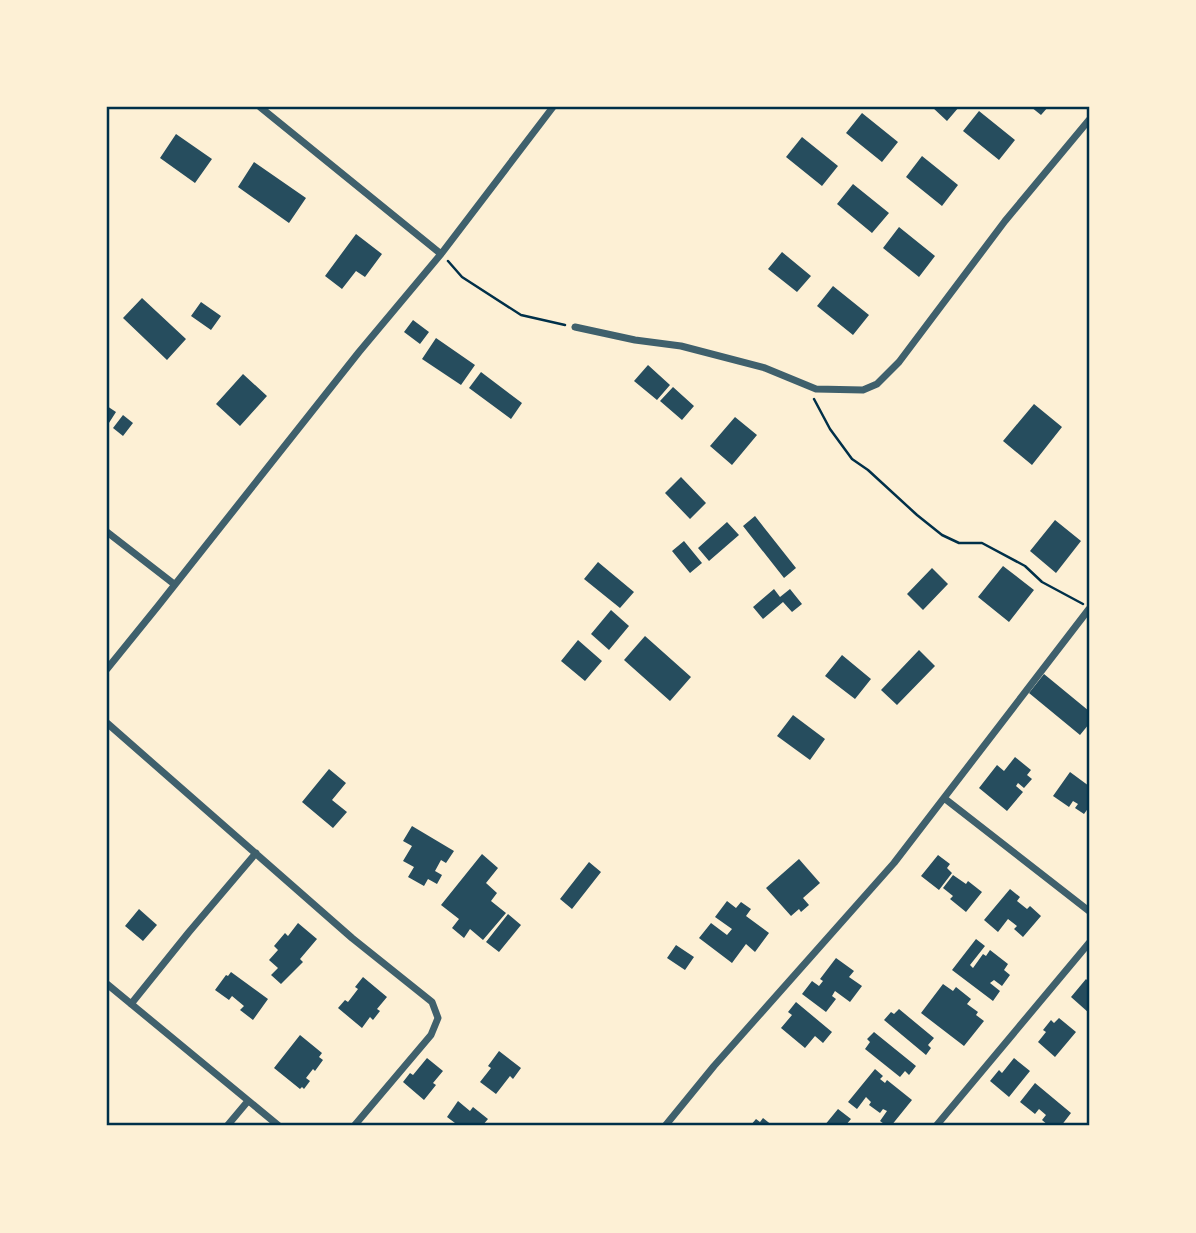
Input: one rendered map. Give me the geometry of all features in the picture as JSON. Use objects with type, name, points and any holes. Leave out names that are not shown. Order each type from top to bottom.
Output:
[{"type":"street","points":[[260,107],[441,254]]},
{"type":"street","points":[[107,668],[359,352],[441,254],[553,107]]},
{"type":"street","points":[[575,327],[635,340],[681,346],[765,369],[816,389],[863,390],[888,375],[1005,220],[1089,120]]},
{"type":"street","points":[[107,532],[174,584]]},
{"type":"street","points":[[665,1126],[723,1056],[894,863],[1089,608]]},
{"type":"street","points":[[107,723],[352,938],[432,1002],[438,1018],[431,1035],[354,1126]]},
{"type":"street","points":[[944,798],[1089,911]]},
{"type":"street","points":[[131,1004],[256,853]]},
{"type":"street","points":[[936,1126],[1089,943]]},
{"type":"street","points":[[107,984],[279,1126]]},
{"type":"street","points":[[227,1126],[248,1101]]},
{"type":"path","points":[[441,254],[462,277],[513,310],[531,318],[575,327]]},
{"type":"path","points":[[807,385],[830,429],[852,459],[868,470],[925,522],[942,535],[960,543],[982,543],[1026,566],[1042,582],[1089,608]]},
{"type":"building","points":[[932,107],[959,107],[947,121]]},
{"type":"building","points":[[1031,107],[1048,107],[1041,115]]},
{"type":"building","points":[[979,111],[1015,140],[999,160],[963,131]]},
{"type":"building","points":[[862,113],[898,142],[882,162],[846,133]]},
{"type":"building","points":[[176,134],[212,159],[195,183],[160,158]]},
{"type":"building","points":[[802,137],[838,166],[822,186],[786,157]]},
{"type":"building","points":[[922,156],[958,185],[942,206],[906,177]]},
{"type":"building","points":[[254,162],[306,198],[289,223],[238,187]]},
{"type":"building","points":[[853,184],[889,213],[872,233],[837,204]]},
{"type":"building","points":[[899,227],[935,256],[919,277],[883,248]]},
{"type":"building","points":[[356,234],[382,254],[365,277],[356,271],[342,289],[325,276]]},
{"type":"building","points":[[782,252],[811,276],[797,292],[768,269]]},
{"type":"building","points":[[833,286],[869,315],[853,335],[817,306]]},
{"type":"building","points":[[142,298],[186,339],[167,360],[123,318]]},
{"type":"building","points":[[201,302],[221,316],[211,330],[191,316]]},
{"type":"building","points":[[413,320],[429,332],[420,344],[404,332]]},
{"type":"building","points":[[436,338],[475,365],[461,385],[422,359]]},
{"type":"building","points":[[648,365],[670,385],[657,400],[634,381]]},
{"type":"building","points":[[481,372],[522,403],[511,419],[469,388]]},
{"type":"building","points":[[243,374],[267,396],[240,426],[216,404]]},
{"type":"building","points":[[673,387],[694,406],[682,420],[660,401]]},
{"type":"building","points":[[1034,404],[1062,427],[1032,465],[1003,441]]},
{"type":"building","points":[[107,406],[116,412],[107,426]]},
{"type":"building","points":[[123,415],[133,423],[123,436],[113,428]]},
{"type":"building","points":[[735,417],[757,435],[732,465],[710,446]]},
{"type":"building","points":[[681,477],[706,503],[690,519],[665,493]]},
{"type":"building","points":[[755,516],[796,568],[784,578],[743,526]]},
{"type":"building","points":[[1055,520],[1081,541],[1056,573],[1030,551]]},
{"type":"building","points":[[727,522],[739,535],[709,561],[698,548]]},
{"type":"building","points":[[684,541],[702,563],[690,573],[672,551]]},
{"type":"building","points":[[598,562],[634,592],[620,608],[584,579]]},
{"type":"building","points":[[1003,566],[1034,590],[1009,622],[978,597]]},
{"type":"building","points":[[932,568],[948,584],[923,610],[907,594]]},
{"type":"building","points":[[774,589],[780,597],[790,589],[802,604],[792,612],[783,602],[763,619],[753,607]]},
{"type":"building","points":[[611,610],[629,626],[609,650],[591,634]]},
{"type":"building","points":[[645,636],[691,677],[670,701],[624,660]]},
{"type":"building","points":[[578,640],[602,661],[585,681],[561,661]]},
{"type":"building","points":[[919,650],[935,666],[897,705],[881,690]]},
{"type":"building","points":[[842,655],[871,679],[855,699],[825,676]]},
{"type":"building","points":[[1044,674],[1089,711],[1089,724],[1080,735],[1029,693]]},
{"type":"building","points":[[793,715],[825,739],[810,760],[777,736]]},
{"type":"building","points":[[1015,757],[1031,770],[1027,775],[1032,779],[1024,788],[1018,783],[1016,786],[1023,792],[1007,811],[979,788],[997,765],[1004,771]]},
{"type":"building","points":[[329,769],[346,783],[332,800],[347,812],[333,828],[302,802]]},
{"type":"building","points":[[1070,772],[1089,786],[1089,807],[1084,814],[1075,808],[1078,804],[1073,801],[1069,807],[1053,796]]},
{"type":"building","points":[[412,826],[454,851],[446,863],[441,860],[435,871],[442,875],[437,884],[428,879],[424,886],[408,877],[414,867],[403,861],[412,846],[403,841]]},
{"type":"building","points":[[482,854],[498,868],[486,883],[497,893],[491,901],[506,913],[483,940],[470,929],[464,938],[452,928],[459,919],[441,905]]},
{"type":"building","points":[[938,855],[950,864],[947,868],[952,873],[939,890],[921,876]]},
{"type":"building","points":[[799,859],[820,883],[803,898],[809,905],[791,916],[766,888]]},
{"type":"building","points":[[589,862],[601,872],[572,909],[560,899]]},
{"type":"building","points":[[953,875],[966,884],[968,881],[982,892],[966,912],[950,899],[953,896],[943,888]]},
{"type":"building","points":[[1010,889],[1020,897],[1017,901],[1027,909],[1030,906],[1041,916],[1023,937],[1014,929],[1017,926],[1008,919],[998,932],[984,920]]},
{"type":"building","points":[[727,901],[736,908],[741,902],[751,909],[746,916],[769,933],[755,952],[746,944],[732,963],[699,938],[711,923],[727,935],[732,929],[715,917]]},
{"type":"building","points":[[139,909],[157,925],[143,941],[125,926]]},
{"type":"building","points":[[508,914],[521,925],[499,952],[486,942]]},
{"type":"building","points":[[298,923],[317,939],[300,959],[303,962],[281,984],[271,975],[278,968],[269,960],[278,950],[274,946],[285,933],[288,936]]},
{"type":"building","points":[[976,939],[985,946],[970,965],[973,968],[983,954],[986,956],[990,950],[1008,964],[1004,970],[1010,975],[1002,986],[994,980],[990,983],[1000,991],[993,1001],[952,970]]},
{"type":"building","points":[[676,945],[694,957],[685,970],[667,958]]},
{"type":"building","points":[[836,958],[854,971],[849,977],[862,986],[850,1002],[835,991],[832,996],[836,999],[826,1012],[802,994],[812,981],[819,986],[823,981],[820,979]]},
{"type":"building","points":[[231,972],[268,999],[253,1020],[240,1010],[244,1006],[232,996],[229,1000],[215,990]]},
{"type":"building","points":[[363,977],[387,997],[377,1009],[380,1011],[373,1020],[370,1017],[362,1028],[338,1008],[345,1000],[348,1002]]},
{"type":"building","points":[[1086,979],[1089,982],[1089,1013],[1071,997]]},
{"type":"building","points":[[943,984],[953,991],[956,987],[971,999],[967,1004],[978,1012],[976,1015],[984,1021],[964,1046],[921,1013]]},
{"type":"building","points":[[796,1002],[832,1032],[823,1043],[815,1036],[805,1048],[781,1028],[792,1015],[788,1012]]},
{"type":"building","points":[[899,1009],[934,1038],[928,1045],[931,1048],[926,1055],[884,1020],[891,1012],[894,1014]]},
{"type":"building","points":[[1059,1018],[1076,1032],[1055,1057],[1038,1042],[1051,1020],[1054,1023]]},
{"type":"building","points":[[874,1032],[916,1066],[909,1075],[905,1071],[900,1077],[865,1049],[870,1042],[867,1039]]},
{"type":"building","points":[[300,1035],[322,1053],[319,1057],[323,1060],[306,1078],[310,1081],[304,1089],[300,1089],[274,1068]]},
{"type":"building","points":[[499,1051],[521,1068],[513,1079],[510,1076],[496,1094],[480,1082]]},
{"type":"building","points":[[427,1058],[443,1071],[424,1100],[403,1082],[410,1073],[413,1075]]},
{"type":"building","points":[[1014,1058],[1030,1071],[1009,1097],[990,1081],[999,1070],[1002,1073]]},
{"type":"building","points":[[875,1069],[883,1076],[880,1079],[885,1083],[887,1080],[912,1100],[891,1126],[880,1121],[887,1111],[883,1109],[880,1113],[869,1105],[871,1102],[866,1097],[857,1109],[848,1102]]},
{"type":"building","points":[[1035,1083],[1071,1113],[1061,1126],[1049,1126],[1042,1120],[1046,1115],[1039,1109],[1035,1114],[1020,1102]]},
{"type":"building","points":[[458,1101],[470,1111],[473,1107],[488,1119],[482,1126],[459,1126],[447,1117]]},
{"type":"building","points":[[838,1109],[851,1119],[845,1126],[824,1126]]},
{"type":"building","points":[[763,1118],[773,1126],[750,1126],[756,1119],[760,1122]]}]
